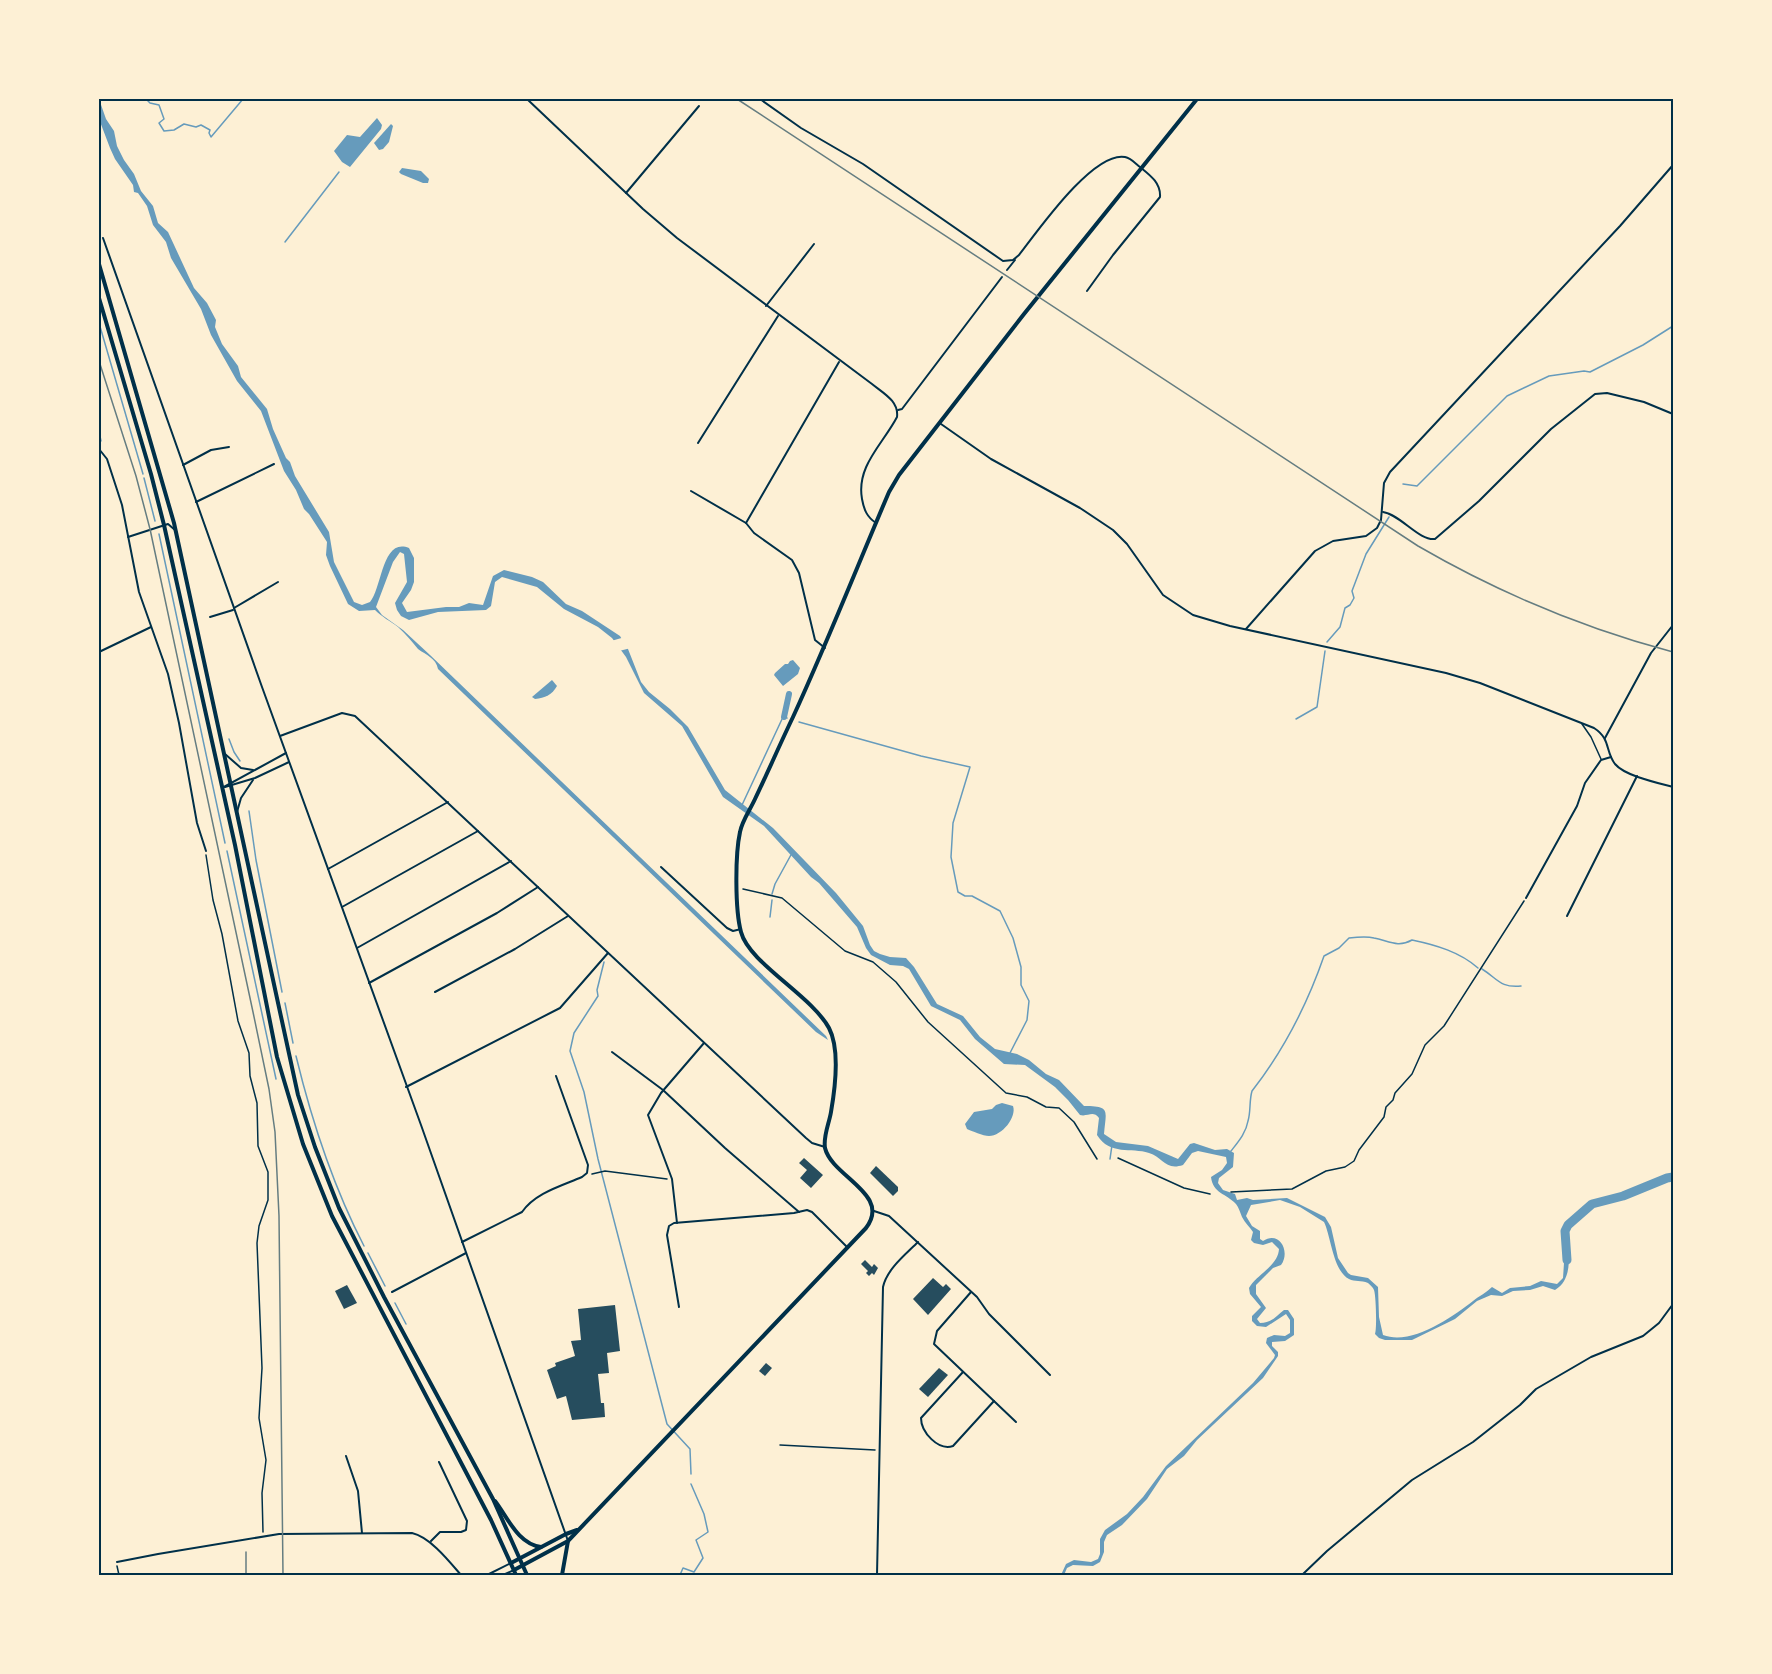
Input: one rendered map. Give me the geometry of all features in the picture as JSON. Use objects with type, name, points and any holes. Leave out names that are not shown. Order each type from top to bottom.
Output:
[{"type":"main road","points":[[99,298],[164,525],[222,788],[277,1057],[303,1144],[332,1216],[491,1520],[515,1573],[523,1566],[568,1541],[870,1224],[874,1211],[869,1197],[832,1160],[825,1147],[832,1105],[835,1060],[835,1044],[831,1033],[818,1013],[749,948],[741,929],[737,864],[742,825],[825,648],[876,524],[899,475],[1024,314],[1197,99]]},
{"type":"main road","points":[[99,264],[176,530],[298,1095],[339,1208],[493,1499],[526,1575]]},
{"type":"main road","points":[[493,1499],[523,1540],[531,1545],[542,1547]]},
{"type":"main road","points":[[511,1563],[578,1530]]},
{"type":"main road","points":[[562,1575],[568,1541]]},
{"type":"street","points":[[527,99],[677,238],[891,399],[898,410]]},
{"type":"street","points":[[760,99],[801,128],[863,165],[996,257],[1008,262],[1019,255]]},
{"type":"street","points":[[626,193],[699,106]]},
{"type":"street","points":[[1007,270],[1072,188],[1088,173],[1121,157],[1128,158],[1158,185],[1160,197],[1087,291]]},
{"type":"street","points":[[1246,629],[1315,551],[1333,541],[1357,538],[1371,533],[1381,520],[1384,483],[1390,472],[1620,226],[1673,165]]},
{"type":"street","points":[[104,238],[234,609],[568,1541]]},
{"type":"street","points":[[766,306],[814,244]]},
{"type":"street","points":[[876,524],[867,516],[861,484],[869,460],[895,420],[898,410],[902,409],[1002,277]]},
{"type":"street","points":[[698,443],[778,316]]},
{"type":"street","points":[[746,523],[840,361]]},
{"type":"street","points":[[1383,512],[1393,515],[1427,539],[1435,539],[1479,501],[1551,429],[1595,394],[1607,393],[1644,402],[1673,414]]},
{"type":"street","points":[[939,422],[991,459],[1080,508],[1113,530],[1127,544],[1163,595],[1193,615],[1472,680],[1597,730],[1605,738],[1611,757],[1618,767],[1673,788]]},
{"type":"street","points":[[183,465],[211,450],[229,447]]},
{"type":"street","points":[[99,449],[109,464],[122,505],[140,592],[168,674],[197,823],[206,851]]},
{"type":"street","points":[[196,502],[274,464]]},
{"type":"street","points":[[691,491],[746,523],[754,533],[796,565],[815,640],[825,648]]},
{"type":"street","points":[[128,537],[168,524],[176,530]]},
{"type":"street","points":[[210,617],[234,609],[278,582]]},
{"type":"street","points":[[1605,738],[1651,653],[1673,625]]},
{"type":"street","points":[[99,652],[152,627]]},
{"type":"street","points":[[280,736],[342,713],[352,714],[806,1138],[812,1143],[825,1147]]},
{"type":"street","points":[[232,784],[286,753]]},
{"type":"street","points":[[225,754],[241,768],[253,770]]},
{"type":"street","points":[[1526,898],[1576,806],[1585,783],[1601,760],[1611,757]]},
{"type":"street","points":[[222,788],[255,778],[289,762]]},
{"type":"street","points":[[1567,916],[1637,776]]},
{"type":"street","points":[[237,812],[241,798],[255,778]]},
{"type":"street","points":[[328,869],[448,802]]},
{"type":"street","points":[[342,907],[478,831]]},
{"type":"street","points":[[357,948],[510,861]]},
{"type":"street","points":[[661,867],[728,928],[733,931],[741,929]]},
{"type":"street","points":[[369,983],[497,914],[538,887]]},
{"type":"street","points":[[435,992],[515,949],[568,916]]},
{"type":"street","points":[[406,1087],[560,1008],[608,953]]},
{"type":"street","points":[[677,1223],[672,1179],[648,1115],[663,1090],[705,1042]]},
{"type":"street","points":[[612,1052],[663,1090],[799,1212]]},
{"type":"street","points":[[462,1242],[522,1212],[526,1205],[536,1198],[588,1173],[588,1165],[556,1076]]},
{"type":"street","points":[[679,1307],[667,1235],[669,1226],[677,1223],[807,1210],[812,1212],[848,1248]]},
{"type":"street","points":[[874,1211],[889,1216],[918,1242],[971,1292],[989,1314],[1050,1374]]},
{"type":"street","points":[[877,1575],[882,1287],[891,1270],[918,1242]]},
{"type":"street","points":[[392,1292],[466,1253]]},
{"type":"street","points":[[971,1292],[937,1331],[934,1344],[1016,1422]]},
{"type":"street","points":[[1302,1575],[1327,1551],[1412,1480],[1473,1442],[1520,1405],[1536,1389],[1591,1358],[1643,1336],[1659,1323],[1673,1304]]},
{"type":"street","points":[[963,1372],[921,1418],[925,1432],[940,1446],[948,1448],[953,1446],[994,1401]]},
{"type":"street","points":[[346,1456],[355,1480],[362,1533]]},
{"type":"street","points":[[430,1542],[437,1534],[464,1532],[468,1526],[439,1462]]},
{"type":"street","points":[[117,1562],[263,1536],[412,1533],[419,1534],[430,1542],[461,1574]]},
{"type":"street","points":[[487,1575],[511,1563]]},
{"type":"street","points":[[503,1575],[515,1573]]},
{"type":"lane","points":[[1579,721],[1591,737],[1601,760]]},
{"type":"path","points":[[206,851],[213,900],[222,934],[238,1021],[249,1053],[250,1076],[257,1102],[258,1146],[268,1172],[268,1200],[259,1226],[257,1243],[262,1368],[259,1418],[266,1460],[262,1493],[263,1536]]},
{"type":"path","points":[[743,889],[782,898],[844,951],[873,962],[896,982],[928,1022],[1006,1093],[1027,1097],[1046,1107],[1059,1108],[1074,1122],[1097,1159]]},
{"type":"path","points":[[1231,1192],[1292,1189],[1326,1171],[1345,1167],[1354,1161],[1359,1150],[1384,1118],[1386,1107],[1393,1100],[1395,1093],[1412,1074],[1425,1045],[1444,1026],[1526,898]]},
{"type":"path","points":[[1118,1158],[1184,1188],[1210,1194]]},
{"type":"path","points":[[588,1173],[597,1174],[605,1171],[672,1179]]},
{"type":"path","points":[[780,1445],[879,1450]]},
{"type":"path","points":[[117,1562],[118,1575]]},
{"type":"water","points":[[99,99],[124,160],[134,174],[141,191],[153,206],[158,223],[168,232],[194,288],[207,303],[216,320],[215,327],[222,344],[238,366],[241,377],[267,409],[273,429],[295,476],[329,532],[334,562],[354,602],[362,605],[370,602],[393,550],[400,547],[409,548],[414,558],[414,582],[402,603],[407,612],[459,607],[469,603],[483,605],[493,576],[504,570],[543,582],[566,604],[582,611],[620,636],[628,649],[641,682],[688,727],[725,790],[773,828],[836,893],[863,926],[874,951],[890,957],[906,958],[937,1004],[963,1016],[980,1037],[995,1049],[1017,1054],[1029,1060],[1046,1074],[1059,1080],[1084,1106],[1103,1109],[1106,1115],[1104,1134],[1116,1142],[1148,1146],[1178,1159],[1190,1144],[1194,1143],[1215,1150],[1227,1149],[1234,1153],[1233,1167],[1219,1178],[1218,1183],[1223,1190],[1235,1194],[1237,1200],[1287,1198],[1325,1217],[1331,1227],[1338,1258],[1348,1273],[1368,1278],[1378,1287],[1379,1317],[1383,1335],[1406,1337],[1431,1328],[1454,1315],[1492,1287],[1502,1293],[1510,1288],[1530,1286],[1541,1281],[1557,1284],[1563,1278],[1565,1248],[1569,1248],[1568,1272],[1564,1282],[1555,1290],[1543,1286],[1530,1290],[1513,1291],[1502,1296],[1491,1295],[1477,1301],[1455,1319],[1412,1340],[1385,1340],[1375,1334],[1374,1289],[1368,1283],[1349,1279],[1339,1269],[1324,1222],[1300,1207],[1280,1200],[1251,1205],[1246,1216],[1252,1226],[1260,1231],[1260,1239],[1263,1241],[1269,1238],[1278,1240],[1285,1254],[1281,1265],[1273,1268],[1256,1285],[1256,1294],[1266,1308],[1257,1319],[1260,1323],[1268,1322],[1284,1310],[1288,1310],[1294,1319],[1294,1335],[1285,1341],[1272,1342],[1278,1356],[1263,1378],[1197,1440],[1184,1456],[1167,1469],[1147,1499],[1122,1525],[1107,1535],[1100,1562],[1093,1566],[1073,1565],[1067,1568],[1064,1575],[1061,1575],[1066,1564],[1074,1560],[1091,1562],[1098,1559],[1100,1539],[1105,1530],[1127,1514],[1166,1466],[1253,1383],[1274,1358],[1275,1355],[1266,1343],[1267,1338],[1274,1335],[1285,1336],[1290,1333],[1290,1320],[1286,1314],[1266,1327],[1257,1326],[1252,1321],[1252,1316],[1261,1307],[1250,1294],[1249,1288],[1275,1260],[1279,1249],[1272,1242],[1263,1245],[1254,1243],[1251,1240],[1253,1232],[1243,1219],[1236,1204],[1214,1187],[1211,1177],[1222,1170],[1227,1163],[1226,1157],[1198,1151],[1192,1153],[1183,1165],[1172,1166],[1149,1153],[1108,1146],[1097,1135],[1099,1118],[1097,1116],[1080,1115],[1055,1087],[1025,1065],[1004,1064],[975,1039],[960,1020],[931,1006],[909,969],[890,965],[871,955],[857,927],[819,883],[764,826],[723,797],[682,726],[644,693],[626,657],[612,638],[598,627],[564,609],[537,587],[502,577],[495,582],[491,606],[486,610],[438,612],[409,620],[401,616],[395,603],[407,582],[404,554],[400,552],[393,562],[376,607],[382,615],[403,630],[430,655],[828,1040],[816,1032],[438,669],[433,659],[418,649],[398,627],[375,610],[359,611],[348,604],[326,555],[327,542],[304,509],[284,471],[261,411],[237,381],[211,335],[201,309],[171,258],[166,242],[153,225],[147,206],[138,193],[134,192],[133,185],[115,159],[99,119]]},
{"type":"water","points":[[377,118],[382,125],[381,129],[350,167],[342,162],[334,151],[347,135],[360,137]]},
{"type":"water","points":[[391,124],[393,126],[389,142],[379,150],[374,143]]},
{"type":"water","points":[[402,168],[421,171],[429,179],[428,183],[401,174],[399,172]]},
{"type":"water","points":[[793,660],[800,668],[798,674],[783,686],[774,675],[785,664]]},
{"type":"water","points":[[552,680],[557,686],[550,694],[539,699],[532,697]]},
{"type":"water","points":[[1002,1103],[1013,1106],[1014,1110],[1011,1120],[999,1133],[987,1136],[967,1129],[965,1124],[974,1112],[992,1109]]},
{"type":"pier","points":[[625,637],[631,648],[619,651],[611,641]]},
{"type":"building","points":[[804,1158],[823,1175],[811,1188],[800,1178],[807,1170],[799,1163]]},
{"type":"building","points":[[876,1166],[898,1187],[898,1191],[893,1196],[870,1173]]},
{"type":"building","points":[[865,1260],[872,1267],[874,1264],[878,1268],[874,1275],[872,1273],[869,1276],[866,1273],[868,1271],[861,1264]]},
{"type":"building","points":[[933,1278],[943,1287],[946,1284],[951,1289],[928,1315],[913,1299]]},
{"type":"building","points":[[347,1285],[357,1303],[344,1309],[335,1291]]},
{"type":"building","points":[[615,1305],[620,1351],[607,1353],[609,1373],[598,1374],[605,1417],[572,1420],[566,1396],[557,1399],[547,1370],[556,1366],[555,1363],[575,1356],[571,1341],[581,1340],[578,1309]]},
{"type":"building","points":[[766,1363],[772,1368],[765,1376],[759,1371]]},
{"type":"building","points":[[939,1368],[948,1375],[928,1397],[919,1389]]},
{"type":"waterway","points":[[146,99],[150,103],[159,105],[164,119],[159,123],[164,131],[174,130],[184,124],[196,127],[201,125],[210,130],[211,137],[243,99]]},
{"type":"waterway","points":[[285,242],[339,172]]},
{"type":"waterway","points":[[99,323],[143,474]]},
{"type":"waterway","points":[[1403,484],[1417,486],[1507,396],[1549,376],[1590,372],[1643,345],[1673,326]]},
{"type":"waterway","points":[[99,432],[101,441]]},
{"type":"waterway","points":[[144,478],[155,521]]},
{"type":"waterway","points":[[1327,642],[1340,627],[1345,608],[1354,598],[1352,591],[1366,554],[1389,517]]},
{"type":"waterway","points":[[159,534],[225,843]]},
{"type":"waterway","points":[[1296,719],[1317,707],[1325,651]]},
{"type":"waterway","points":[[784,717],[789,694]]},
{"type":"waterway","points":[[742,805],[783,717],[787,718]]},
{"type":"waterway","points":[[799,722],[921,756],[970,767],[953,823],[951,857],[958,892],[965,896],[972,896],[1000,911],[1013,938],[1021,967],[1021,985],[1029,1001],[1027,1020],[1010,1053]]},
{"type":"waterway","points":[[229,739],[240,761]]},
{"type":"waterway","points":[[249,811],[256,860],[282,992]]},
{"type":"waterway","points":[[227,851],[276,1079]]},
{"type":"waterway","points":[[772,894],[792,853]]},
{"type":"waterway","points":[[770,917],[772,900]]},
{"type":"waterway","points":[[1231,1151],[1247,1125],[1252,1091],[1294,1026],[1324,956],[1339,948],[1349,938],[1368,937],[1398,944],[1412,940],[1447,950],[1478,968]]},
{"type":"waterway","points":[[604,962],[597,990],[598,996],[574,1033],[570,1051],[584,1092],[598,1159],[667,1424],[690,1449],[691,1474]]},
{"type":"waterway","points":[[1482,969],[1508,986],[1521,986]]},
{"type":"waterway","points":[[285,1003],[293,1043]]},
{"type":"waterway","points":[[296,1056],[324,1153],[364,1246]]},
{"type":"waterway","points":[[1110,1159],[1112,1145]]},
{"type":"waterway","points":[[1567,1260],[1565,1231],[1568,1225],[1592,1204],[1623,1196],[1673,1177]]},
{"type":"waterway","points":[[368,1253],[385,1286]]},
{"type":"waterway","points":[[395,1303],[406,1324]]},
{"type":"waterway","points":[[680,1575],[683,1568],[694,1572],[703,1558],[696,1540],[708,1532],[704,1514],[691,1484]]},
{"type":"railway","points":[[737,99],[1418,546],[1479,579],[1542,608],[1607,632],[1673,652]]},
{"type":"railway","points":[[99,361],[136,476],[150,529],[269,1089],[275,1132],[279,1216],[283,1575]]},
{"type":"railway","points":[[246,1552],[246,1575]]}]
